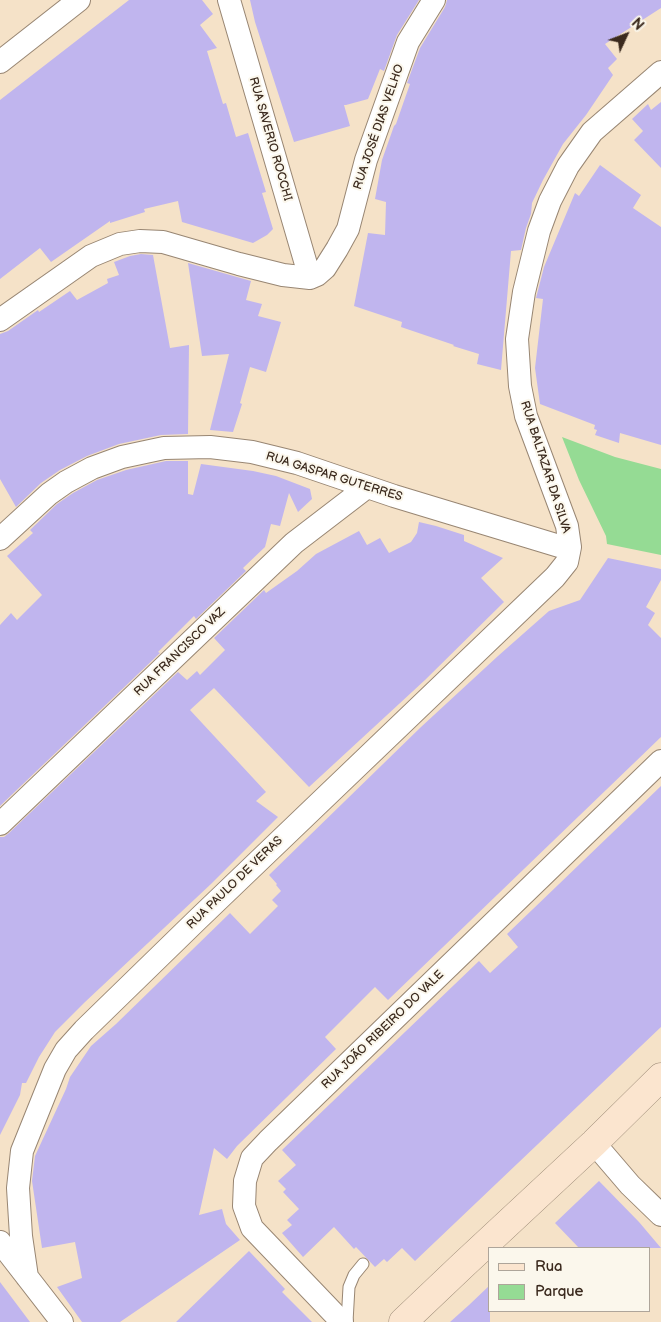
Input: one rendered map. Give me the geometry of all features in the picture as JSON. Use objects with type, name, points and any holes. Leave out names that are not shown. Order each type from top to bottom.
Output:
[{"type":"main road","points":[[403,1322],[594,1143],[661,1077]]},
{"type":"street","points":[[0,62],[79,0]]},
{"type":"street","name":"RUA SAVERIO ROCCHI","points":[[229,0],[310,278]]},
{"type":"street","name":"RUA JOSÉ DIAS VELHO","points":[[310,278],[325,268],[348,229],[366,160],[408,42],[434,0]]},
{"type":"street","name":"RUA BALTAZAR DA SILVA","points":[[569,549],[567,526],[526,416],[520,386],[518,339],[524,292],[539,230],[550,201],[568,166],[592,132],[661,72]]},
{"type":"street","points":[[0,320],[91,256],[120,244],[140,241],[163,242],[274,273],[310,278]]},
{"type":"street","name":"RUA GASPAR GUTERRES","points":[[0,540],[49,494],[92,468],[122,457],[164,448],[210,447],[252,452],[297,463],[367,487],[569,549]]},
{"type":"street","name":"RUA FRANCISCO VAZ","points":[[0,824],[294,543],[367,487]]},
{"type":"street","name":"RUA PAULO DE VERAS","points":[[27,1277],[21,1236],[18,1188],[22,1152],[56,1069],[66,1050],[84,1030],[197,920],[555,576],[567,562],[569,549]]},
{"type":"street","name":"RUA JOÃO RIBEIRO DO VALE","points":[[342,1322],[252,1228],[244,1206],[245,1181],[252,1158],[661,762]]},
{"type":"street","points":[[594,1143],[630,1185],[661,1215]]},
{"type":"street","points":[[0,1242],[62,1322]]},
{"type":"lane","points":[[347,1322],[349,1287],[354,1274],[363,1264]]},
{"type":"green space","points":[[562,437],[615,457],[661,469],[661,555],[607,544],[606,536],[579,480]]},
{"type":"building","points":[[129,0],[202,0],[213,14],[200,25],[217,48],[207,51],[223,104],[226,103],[236,137],[248,133],[266,192],[262,193],[273,229],[253,243],[182,222],[178,201],[144,209],[145,212],[110,223],[110,221],[51,262],[40,248],[0,279],[0,100]]},
{"type":"building","points":[[250,0],[419,0],[397,35],[384,71],[380,69],[368,99],[344,105],[350,126],[294,142],[255,22]]},
{"type":"building","points":[[447,0],[661,0],[661,8],[605,44],[617,59],[608,68],[613,75],[586,115],[563,144],[532,203],[531,214],[521,250],[511,251],[501,370],[477,364],[479,354],[401,327],[402,322],[354,306],[368,233],[385,235],[386,202],[375,199],[382,160],[410,84],[407,83],[420,48],[445,7]]},
{"type":"building","points":[[661,102],[661,168],[634,140],[643,131],[632,119],[648,104],[651,110]]},
{"type":"building","points":[[600,165],[641,195],[633,208],[661,227],[661,445],[620,433],[619,443],[595,435],[597,430],[594,429],[595,425],[540,404],[535,368],[543,299],[536,298],[544,267],[575,193],[579,196]]},
{"type":"building","points":[[141,254],[153,255],[170,348],[189,345],[188,434],[161,435],[119,444],[87,456],[60,470],[41,483],[16,507],[0,479],[0,334],[8,331],[38,310],[39,312],[70,291],[77,300],[108,283],[107,279],[119,275],[114,262]]},
{"type":"building","points":[[188,263],[251,281],[246,300],[262,304],[258,316],[281,322],[266,372],[250,367],[240,403],[242,404],[233,432],[210,430],[229,354],[202,356]]},
{"type":"building","points":[[166,461],[188,461],[188,494],[193,495],[201,464],[276,476],[310,489],[312,499],[298,512],[289,493],[280,526],[271,524],[265,547],[243,568],[246,571],[196,619],[194,616],[158,652],[160,653],[0,806],[0,625],[11,613],[17,620],[42,595],[7,556],[33,533],[30,530],[57,504],[73,493],[97,480],[126,470]]},
{"type":"building","points":[[419,522],[464,535],[464,541],[503,558],[481,578],[504,602],[425,680],[309,787],[214,688],[190,710],[266,792],[256,801],[278,817],[211,884],[55,1032],[39,1057],[26,1083],[22,1083],[20,1095],[0,1135],[0,837],[4,837],[9,833],[178,672],[187,680],[197,671],[200,675],[225,650],[214,638],[264,590],[266,593],[297,571],[316,554],[359,531],[367,545],[380,538],[389,553],[411,542],[417,533]]},
{"type":"building","points":[[608,558],[661,569],[661,580],[646,607],[655,613],[648,625],[661,638],[661,737],[388,1000],[375,987],[325,1037],[336,1049],[237,1146],[227,1159],[214,1148],[199,1215],[222,1209],[226,1224],[240,1240],[120,1322],[82,1322],[57,1287],[82,1278],[75,1242],[42,1248],[32,1181],[35,1156],[70,1077],[91,1046],[230,913],[250,934],[278,906],[272,900],[281,891],[269,875],[421,727],[498,656],[549,611],[580,600]]},
{"type":"building","points":[[661,786],[661,1027],[415,1261],[402,1248],[387,1262],[384,1259],[375,1267],[356,1247],[354,1249],[334,1227],[303,1257],[282,1233],[292,1225],[287,1220],[299,1209],[283,1192],[286,1189],[278,1181],[296,1165],[282,1150],[479,961],[490,973],[518,947],[507,934]]},
{"type":"building","points":[[599,1181],[639,1222],[661,1248],[578,1247],[555,1223]]},
{"type":"building","points":[[249,1251],[285,1289],[282,1292],[312,1322],[176,1322]]},
{"type":"building","points":[[0,1282],[30,1322],[0,1322]]},
{"type":"building","points":[[488,1287],[490,1322],[450,1322]]}]
